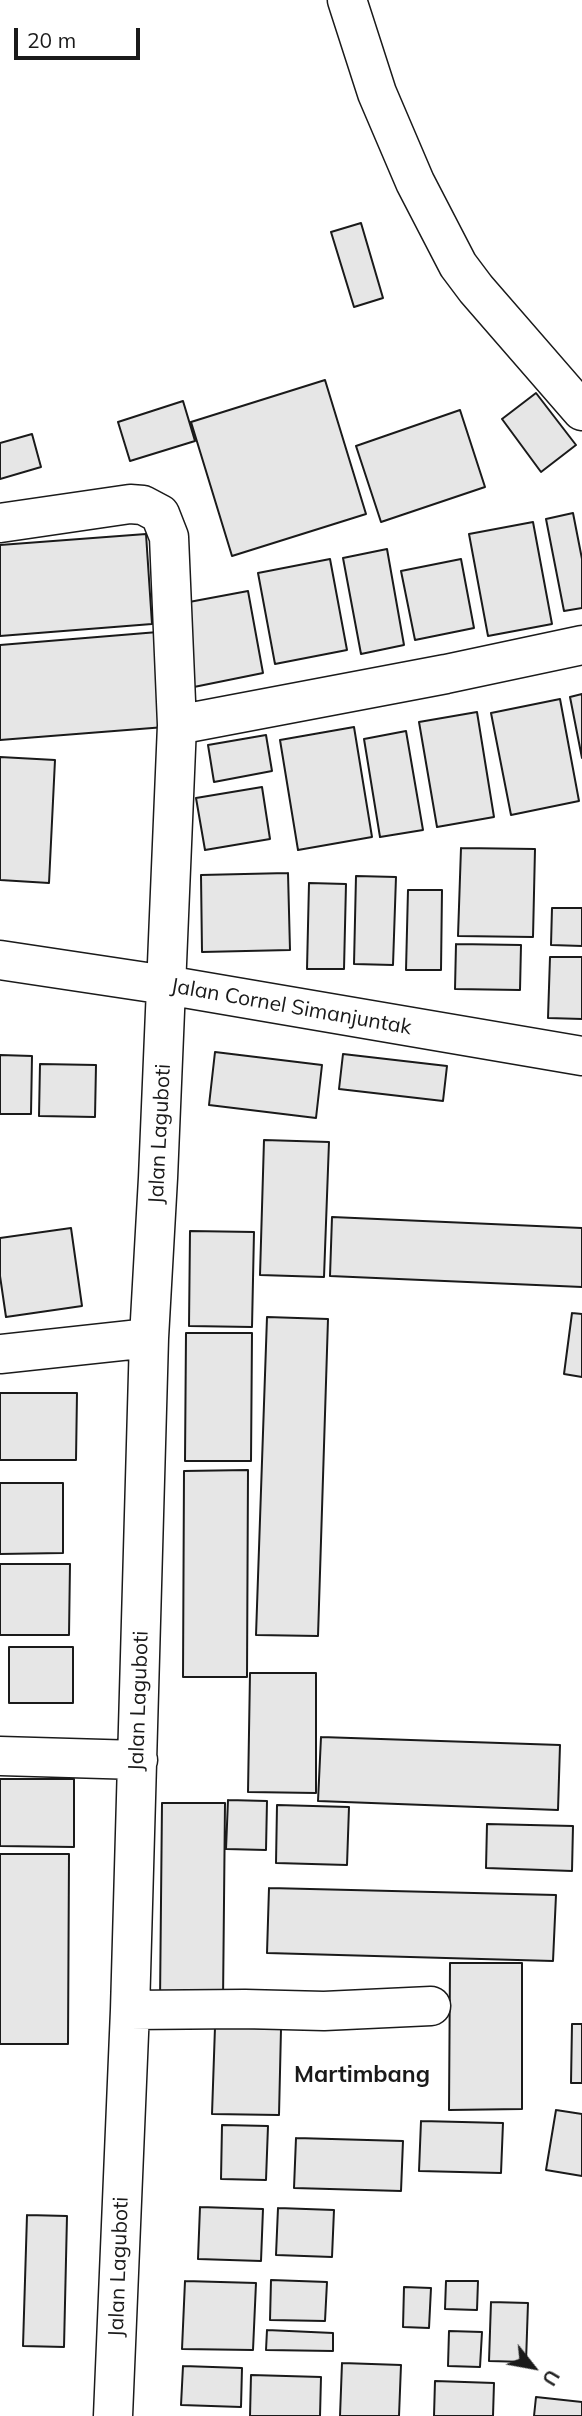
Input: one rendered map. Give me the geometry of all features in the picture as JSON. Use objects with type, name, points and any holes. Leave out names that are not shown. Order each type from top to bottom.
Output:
[{"type":"street","points":[[347,0],[377,93],[415,182],[458,265],[475,289],[582,411]]},
{"type":"street","name":"Jalan Laguboti","points":[[0,523],[130,504],[143,505],[160,514],[169,537],[177,725],[149,1338],[130,2010],[113,2416]]},
{"type":"street","points":[[177,725],[582,645]]},
{"type":"street","name":"Jalan Cornel Simanjuntak","points":[[0,960],[166,985],[582,1056]]},
{"type":"street","points":[[0,1354],[149,1338]]},
{"type":"street","points":[[0,1756],[138,1760]]},
{"type":"street","points":[[130,2010],[324,2011],[431,2006]]},
{"type":"building","points":[[361,223],[383,298],[354,307],[331,232]]},
{"type":"building","points":[[325,380],[366,514],[232,556],[191,422]]},
{"type":"building","points":[[536,393],[576,445],[541,472],[502,419]]},
{"type":"building","points":[[183,401],[195,441],[130,461],[118,422]]},
{"type":"building","points":[[460,410],[485,487],[381,522],[356,446]]},
{"type":"building","points":[[32,434],[41,467],[0,479],[0,443]]},
{"type":"building","points":[[573,513],[582,559],[582,608],[564,611],[546,519]]},
{"type":"building","points":[[533,522],[552,624],[488,636],[469,534]]},
{"type":"building","points":[[146,534],[152,624],[0,636],[0,545]]},
{"type":"building","points":[[387,549],[404,645],[361,654],[343,558]]},
{"type":"building","points":[[330,559],[347,650],[275,664],[258,573]]},
{"type":"building","points":[[461,559],[474,628],[415,640],[401,571]]},
{"type":"building","points":[[248,591],[263,673],[189,688],[173,605]]},
{"type":"building","points":[[158,632],[165,727],[0,740],[0,645]]},
{"type":"building","points":[[582,694],[582,758],[570,697]]},
{"type":"building","points":[[560,699],[579,801],[511,815],[491,713]]},
{"type":"building","points":[[477,712],[494,817],[437,827],[419,722]]},
{"type":"building","points":[[354,727],[372,837],[298,850],[280,740]]},
{"type":"building","points":[[406,731],[423,830],[380,837],[364,739]]},
{"type":"building","points":[[266,735],[272,771],[214,782],[208,745]]},
{"type":"building","points":[[0,757],[55,760],[49,883],[0,880]]},
{"type":"building","points":[[262,787],[270,839],[205,850],[196,798]]},
{"type":"building","points":[[461,848],[535,849],[533,937],[458,936]]},
{"type":"building","points":[[288,873],[290,950],[202,952],[201,875]]},
{"type":"building","points":[[356,876],[396,877],[393,965],[354,964]]},
{"type":"building","points":[[309,883],[346,884],[344,969],[307,969]]},
{"type":"building","points":[[408,890],[442,890],[441,970],[406,970]]},
{"type":"building","points":[[552,908],[582,908],[582,946],[551,945]]},
{"type":"building","points":[[456,944],[521,945],[520,990],[455,989]]},
{"type":"building","points":[[550,957],[582,957],[582,1019],[548,1018]]},
{"type":"building","points":[[215,1052],[322,1065],[316,1118],[209,1105]]},
{"type":"building","points":[[343,1054],[447,1066],[443,1101],[339,1089]]},
{"type":"building","points":[[0,1055],[32,1056],[31,1114],[0,1114]]},
{"type":"building","points":[[40,1064],[96,1065],[95,1117],[39,1116]]},
{"type":"building","points":[[264,1140],[329,1142],[324,1277],[260,1275]]},
{"type":"building","points":[[332,1217],[582,1228],[582,1287],[330,1276]]},
{"type":"building","points":[[71,1228],[82,1306],[6,1317],[0,1276],[0,1238]]},
{"type":"building","points":[[190,1231],[254,1232],[252,1327],[189,1326]]},
{"type":"building","points":[[572,1313],[582,1314],[582,1377],[564,1374]]},
{"type":"building","points":[[267,1317],[328,1319],[318,1636],[256,1635]]},
{"type":"building","points":[[186,1333],[252,1333],[251,1461],[185,1461]]},
{"type":"building","points":[[0,1393],[77,1393],[76,1460],[0,1460]]},
{"type":"building","points":[[248,1470],[247,1677],[183,1677],[184,1471]]},
{"type":"building","points":[[0,1483],[63,1483],[63,1553],[0,1554]]},
{"type":"building","points":[[0,1564],[70,1564],[69,1635],[0,1635]]},
{"type":"building","points":[[9,1647],[73,1647],[73,1703],[9,1703]]},
{"type":"building","points":[[250,1673],[316,1673],[316,1793],[248,1792]]},
{"type":"building","points":[[321,1737],[560,1745],[558,1810],[318,1801]]},
{"type":"building","points":[[0,1779],[74,1779],[74,1847],[0,1846]]},
{"type":"building","points":[[228,1800],[267,1801],[266,1850],[226,1849]]},
{"type":"building","points":[[162,1803],[225,1803],[223,2001],[160,2001]]},
{"type":"building","points":[[277,1805],[349,1807],[347,1865],[276,1863]]},
{"type":"building","points":[[487,1824],[573,1826],[572,1871],[486,1868]]},
{"type":"building","points":[[0,1854],[69,1854],[68,2044],[0,2044]]},
{"type":"building","points":[[269,1888],[556,1895],[553,1961],[267,1953]]},
{"type":"building","points":[[450,1963],[522,1963],[522,2109],[449,2110]]},
{"type":"building","points":[[572,2024],[582,2024],[582,2083],[571,2083]]},
{"type":"building","points":[[215,2027],[281,2029],[279,2115],[212,2114]]},
{"type":"building","points":[[556,2110],[582,2114],[582,2176],[546,2170]]},
{"type":"building","points":[[421,2121],[503,2123],[501,2173],[419,2171]]},
{"type":"building","points":[[222,2125],[268,2126],[266,2180],[221,2179]]},
{"type":"building","points":[[296,2138],[403,2141],[401,2191],[294,2188]]},
{"type":"building","points":[[200,2207],[263,2209],[261,2261],[198,2259]]},
{"type":"building","points":[[278,2208],[334,2210],[332,2257],[276,2255]]},
{"type":"building","points":[[27,2215],[67,2216],[64,2347],[23,2346]]},
{"type":"building","points":[[271,2280],[327,2282],[325,2321],[270,2320]]},
{"type":"building","points":[[185,2281],[256,2283],[253,2350],[182,2349]]},
{"type":"building","points":[[446,2281],[478,2281],[477,2310],[445,2309]]},
{"type":"building","points":[[404,2287],[431,2288],[429,2328],[403,2327]]},
{"type":"building","points":[[491,2302],[528,2303],[526,2362],[489,2361]]},
{"type":"building","points":[[267,2330],[333,2333],[333,2351],[266,2350]]},
{"type":"building","points":[[449,2331],[482,2332],[480,2367],[448,2366]]},
{"type":"building","points":[[342,2363],[401,2365],[399,2416],[340,2416]]},
{"type":"building","points":[[183,2366],[242,2368],[241,2407],[181,2405]]},
{"type":"building","points":[[251,2375],[321,2377],[320,2416],[250,2416]]},
{"type":"building","points":[[435,2381],[494,2383],[493,2416],[434,2416]]},
{"type":"building","points":[[536,2397],[582,2402],[582,2416],[534,2416]]},
{"type":"district","name":"Martimbang","points":[[362,2075]]}]
